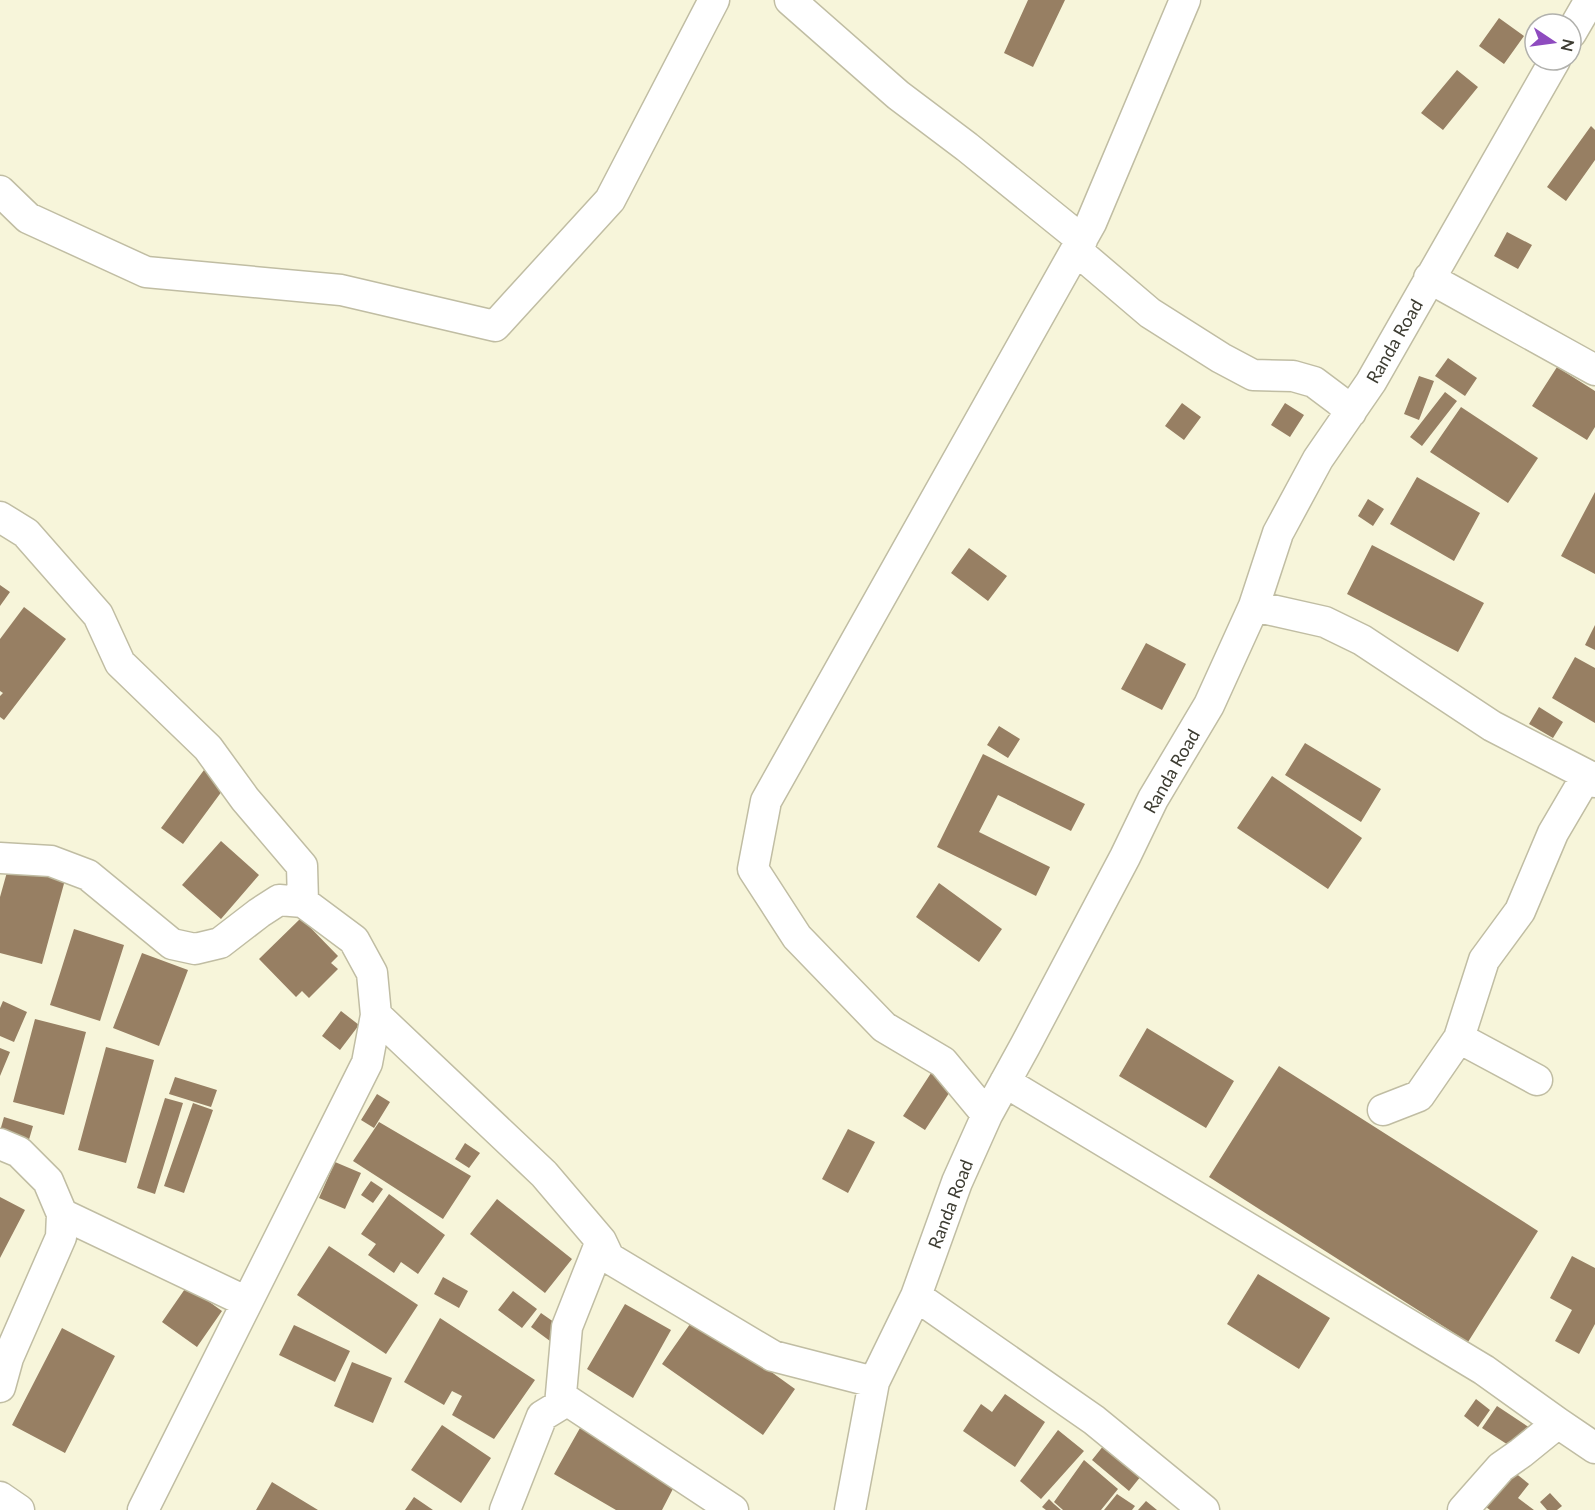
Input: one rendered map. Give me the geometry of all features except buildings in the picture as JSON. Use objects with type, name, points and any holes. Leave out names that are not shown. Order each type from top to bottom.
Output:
[{"type":"street","points":[[0,191],[28,218],[146,272],[341,290],[495,326],[610,200],[714,0]]},
{"type":"street","points":[[790,0],[898,95],[967,147],[1079,244],[1150,313],[1221,358],[1253,375],[1293,376],[1314,382],[1351,412]]},
{"type":"street","points":[[987,1115],[943,1062],[884,1028],[796,937],[753,869],[766,801],[1091,224],[1185,0]]},
{"type":"street","name":"Randa Road","points":[[850,1510],[874,1382],[916,1296],[957,1182],[987,1115],[1153,799],[1209,705],[1254,606],[1278,533],[1318,459],[1371,382],[1548,72]]},
{"type":"street","points":[[1429,278],[1595,370]]},
{"type":"street","points":[[0,517],[26,533],[99,615],[120,663],[208,748],[245,799],[302,866],[303,902]]},
{"type":"street","points":[[1254,606],[1324,622],[1362,640],[1492,726],[1591,778],[1553,832],[1520,911],[1484,960],[1460,1038],[1419,1096],[1383,1110]]},
{"type":"street","points":[[0,858],[51,861],[88,875],[172,944],[195,949],[220,943],[279,900],[303,902],[354,940],[372,972],[376,1014],[367,1063],[143,1510]]},
{"type":"street","points":[[376,1014],[544,1174],[601,1241],[609,1258],[773,1356],[874,1382]]},
{"type":"street","points":[[1460,1038],[1537,1080]]},
{"type":"street","points":[[1005,1082],[1485,1370],[1595,1448]]},
{"type":"street","points":[[0,1144],[19,1152],[48,1181],[62,1214],[61,1237],[8,1359],[0,1387]]},
{"type":"street","points":[[62,1214],[247,1302]]},
{"type":"street","points":[[560,1405],[567,1327],[601,1241]]},
{"type":"street","points":[[916,1296],[1094,1420],[1204,1510]]},
{"type":"street","points":[[505,1510],[542,1416],[560,1405],[565,1399],[733,1510]]},
{"type":"street","points":[[1463,1510],[1501,1467],[1558,1423]]},
{"type":"street","points":[[0,1497],[19,1510]]}]
